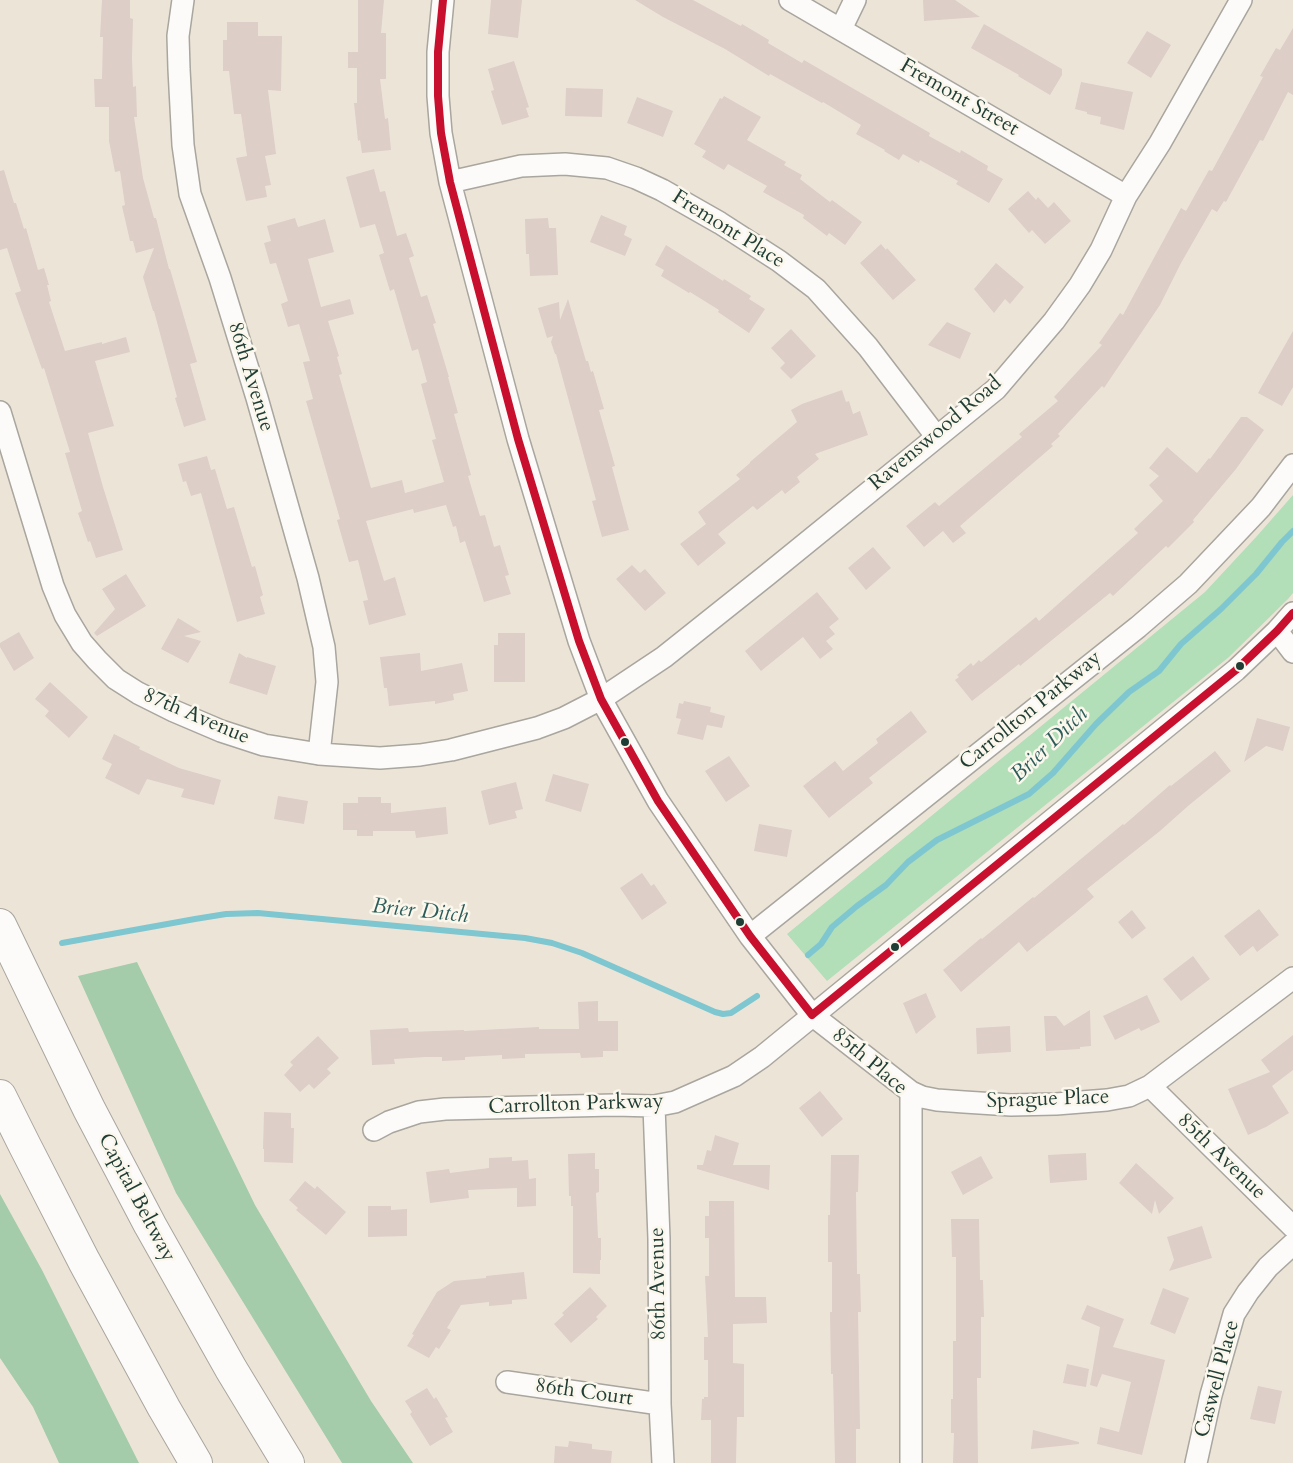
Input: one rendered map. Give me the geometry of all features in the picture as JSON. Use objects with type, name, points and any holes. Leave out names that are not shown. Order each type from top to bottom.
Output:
[{"type":"highway","name":"Capital Beltway","points":[[0,925],[89,1109],[150,1225],[231,1369],[288,1463]]},
{"type":"highway","points":[[0,1096],[84,1261],[196,1463]]},
{"type":"street","name":"86th Avenue","points":[[183,0],[178,36],[179,69],[183,145],[190,194],[234,321],[314,601],[324,648],[327,682],[319,754]]},
{"type":"street","name":"85th Place","points":[[443,0],[438,52],[438,96],[441,132],[450,183],[518,439],[579,640],[601,699],[658,801],[750,936],[812,1015],[911,1092],[911,1463]]},
{"type":"street","name":"Fremont Street","points":[[790,0],[1126,196]]},
{"type":"street","points":[[841,29],[855,0]]},
{"type":"street","name":"Ravenswood Road","points":[[601,699],[664,657],[996,389],[1054,321],[1080,285],[1101,250],[1126,196],[1160,143],[1241,0]]},
{"type":"street","name":"Fremont Place","points":[[450,183],[522,166],[565,164],[607,168],[662,190],[720,223],[779,261],[816,289],[868,347],[936,436]]},
{"type":"street","name":"87th Avenue","points":[[0,412],[64,615],[82,643],[116,679],[174,711],[221,731],[264,745],[319,754],[380,758],[451,750],[537,728],[564,718],[601,699]]},
{"type":"street","name":"Carrollton Parkway","points":[[750,936],[1188,584],[1261,507],[1293,465]]},
{"type":"street","name":"Carrollton Parkway","points":[[374,1130],[388,1122],[419,1112],[446,1109],[654,1106],[675,1102],[734,1076],[762,1057],[1236,670],[1277,632],[1293,613]]},
{"type":"street","points":[[1277,632],[1293,652]]},
{"type":"street","name":"Sprague Place","points":[[911,1092],[938,1100],[1011,1105],[1056,1104],[1129,1096],[1150,1086],[1293,978]]},
{"type":"street","name":"85th Avenue","points":[[1150,1086],[1293,1227]]},
{"type":"street","name":"86th Avenue","points":[[654,1106],[663,1463]]},
{"type":"street","name":"Caswell Place","points":[[1196,1463],[1211,1395],[1234,1314],[1268,1267],[1293,1244]]},
{"type":"street","name":"86th Court","points":[[507,1382],[660,1404]]},
{"type":"green space","points":[[1293,495],[1293,593],[1288,599],[1229,657],[827,981],[787,934],[1205,592]]},
{"type":"green space","points":[[137,962],[255,1205],[371,1401],[413,1463],[342,1463],[176,1193],[78,976]]},
{"type":"green space","points":[[0,1194],[42,1270],[139,1463],[59,1463],[33,1407],[0,1358]]},
{"type":"building","points":[[102,0],[130,0],[130,18],[133,19],[133,87],[136,86],[137,117],[134,117],[143,178],[197,362],[190,364],[206,420],[184,427],[143,277],[154,248],[136,253],[133,241],[130,241],[122,206],[125,205],[120,171],[115,172],[109,141],[109,107],[95,107],[94,79],[102,79],[103,37],[100,37]]},
{"type":"building","points":[[358,0],[384,0],[381,33],[386,33],[386,79],[380,79],[385,119],[388,118],[391,150],[362,153],[360,140],[358,141],[354,103],[357,103],[357,68],[348,68],[348,52],[358,52]]},
{"type":"building","points":[[491,0],[522,0],[518,38],[488,34]]},
{"type":"building","points":[[635,0],[693,0],[741,26],[742,24],[802,63],[804,60],[930,133],[929,136],[960,153],[961,150],[988,166],[987,170],[1003,179],[989,203],[956,184],[958,181],[920,160],[919,163],[903,154],[899,160],[856,134],[861,125]]},
{"type":"building","points":[[923,0],[955,0],[980,17],[924,21]]},
{"type":"building","points":[[227,22],[258,22],[258,36],[282,36],[281,91],[268,90],[276,154],[265,156],[271,185],[265,186],[267,197],[246,201],[236,158],[247,156],[241,114],[234,114],[229,71],[223,71],[223,40],[227,40]]},
{"type":"building","points":[[984,24],[1062,69],[1062,75],[1050,95],[971,48]]},
{"type":"building","points":[[1293,28],[1293,95],[1288,92],[1263,141],[1260,140],[1226,202],[1224,201],[1217,212],[1212,209],[1160,305],[1104,388],[1102,386],[1058,434],[1060,436],[1051,444],[1053,446],[960,526],[966,533],[953,543],[943,531],[924,547],[906,526],[935,502],[939,506],[1022,437],[1019,434],[1058,401],[1054,397],[1102,345],[1099,343],[1120,313],[1123,315],[1181,208],[1186,211],[1209,170],[1212,171],[1263,77],[1260,76],[1276,48],[1280,50]]},
{"type":"building","points":[[1147,31],[1171,45],[1151,78],[1127,63]]},
{"type":"building","points":[[514,61],[529,107],[526,108],[529,117],[502,125],[491,91],[494,90],[488,69]]},
{"type":"building","points":[[1081,82],[1133,92],[1124,130],[1100,124],[1101,117],[1075,109]]},
{"type":"building","points":[[566,88],[603,89],[602,117],[565,116]]},
{"type":"building","points":[[724,96],[761,117],[747,140],[786,162],[784,165],[802,175],[800,179],[830,202],[832,200],[862,222],[845,245],[829,233],[827,236],[803,218],[804,215],[763,192],[767,186],[728,164],[724,170],[702,157],[706,151],[694,144],[720,98]]},
{"type":"building","points":[[637,97],[673,111],[663,137],[627,123]]},
{"type":"building","points":[[374,169],[380,192],[385,191],[397,236],[406,233],[414,256],[409,258],[421,297],[427,295],[458,413],[454,414],[471,475],[468,476],[480,516],[485,515],[494,547],[500,545],[509,575],[505,576],[511,594],[484,602],[465,541],[460,543],[456,526],[453,527],[446,505],[414,513],[413,509],[366,521],[384,581],[395,577],[406,615],[369,625],[363,601],[368,600],[358,560],[349,562],[337,520],[340,519],[306,401],[313,399],[303,362],[310,361],[299,324],[288,327],[281,304],[288,301],[276,263],[270,264],[264,243],[271,241],[267,226],[295,218],[298,227],[325,219],[334,252],[308,259],[321,307],[350,299],[354,314],[328,321],[339,356],[337,357],[342,374],[339,375],[371,488],[402,480],[405,493],[444,482],[432,440],[436,439],[421,384],[427,382],[418,349],[412,351],[394,289],[390,291],[379,255],[384,253],[375,224],[360,228],[346,177]]},
{"type":"building","points":[[4,170],[14,203],[16,203],[24,229],[26,228],[38,270],[44,268],[49,285],[47,285],[51,301],[49,302],[65,351],[126,337],[130,352],[95,361],[114,426],[88,433],[123,550],[96,558],[78,513],[82,511],[65,453],[70,452],[44,368],[42,369],[15,293],[21,291],[7,248],[0,250],[0,171]]},
{"type":"building","points":[[1028,191],[1036,200],[1038,197],[1048,208],[1054,202],[1071,221],[1045,244],[1032,230],[1029,233],[1008,209]]},
{"type":"building","points":[[601,215],[627,226],[624,235],[632,239],[625,256],[590,242]]},
{"type":"building","points":[[548,218],[549,228],[556,228],[558,275],[530,276],[529,254],[526,254],[525,219]]},
{"type":"building","points":[[881,244],[916,280],[893,300],[860,263]]},
{"type":"building","points":[[666,245],[751,296],[749,299],[765,309],[749,333],[718,312],[719,310],[661,276],[664,270],[655,265]]},
{"type":"building","points":[[996,263],[1024,287],[1010,304],[1005,299],[994,313],[974,289]]},
{"type":"building","points":[[568,299],[586,361],[588,361],[591,372],[593,371],[604,409],[599,410],[615,466],[612,467],[629,530],[602,537],[592,501],[596,500],[551,342],[553,336],[547,338],[538,308],[559,302],[560,320]]},
{"type":"building","points":[[947,322],[971,333],[960,359],[928,345]]},
{"type":"building","points":[[791,329],[816,356],[791,379],[780,368],[785,363],[771,348]]},
{"type":"building","points":[[1293,331],[1293,387],[1282,406],[1258,393]]},
{"type":"building","points":[[842,390],[853,414],[860,411],[868,435],[815,454],[819,459],[797,477],[800,482],[785,494],[782,490],[757,510],[753,506],[718,534],[726,543],[698,566],[680,544],[706,524],[698,512],[740,479],[736,475],[797,422],[791,410]]},
{"type":"building","points":[[1241,417],[1247,417],[1264,430],[1236,469],[1193,520],[1194,522],[1113,596],[1110,593],[1020,666],[1019,664],[972,701],[955,680],[959,677],[957,675],[971,663],[973,666],[979,660],[981,662],[1036,617],[1039,621],[1138,533],[1134,529],[1163,501],[1149,485],[1159,476],[1149,468],[1167,447],[1197,473]]},
{"type":"building","points":[[207,456],[211,470],[215,469],[227,509],[234,507],[263,595],[260,597],[265,614],[237,622],[201,493],[191,496],[186,481],[183,482],[178,464]]},
{"type":"building","points":[[873,547],[891,568],[866,590],[848,568]]},
{"type":"building","points":[[632,565],[640,573],[645,569],[666,593],[645,611],[616,579]]},
{"type":"building","points":[[126,574],[146,606],[97,636],[94,633],[115,609],[102,589]]},
{"type":"building","points":[[817,592],[839,619],[829,627],[835,634],[826,641],[833,649],[820,659],[803,637],[761,671],[745,651]]},
{"type":"building","points":[[178,618],[201,632],[184,636],[201,641],[188,663],[161,649]]},
{"type":"building","points":[[19,632],[34,658],[14,671],[0,643]]},
{"type":"building","points":[[498,633],[525,633],[525,682],[494,682],[494,645],[498,645]]},
{"type":"building","points":[[239,653],[247,658],[276,666],[267,695],[229,683]]},
{"type":"building","points":[[420,653],[421,671],[462,663],[468,691],[453,694],[454,700],[435,704],[435,701],[389,706],[380,657]]},
{"type":"building","points":[[50,682],[88,717],[69,738],[45,716],[49,711],[35,699]]},
{"type":"building","points":[[684,701],[711,707],[710,712],[725,716],[722,728],[707,725],[703,740],[677,734],[681,719],[676,718],[679,703],[683,704]]},
{"type":"building","points":[[911,711],[927,732],[869,778],[873,783],[829,818],[803,786],[835,761],[843,771],[878,743],[876,739]]},
{"type":"building","points":[[1257,718],[1290,727],[1283,751],[1266,746],[1244,762]]},
{"type":"building","points":[[114,734],[179,768],[221,780],[214,805],[181,797],[184,789],[147,779],[139,795],[105,778],[112,764],[102,759]]},
{"type":"building","points":[[1215,751],[1231,771],[1087,889],[1094,897],[1074,914],[1027,952],[1019,942],[961,992],[943,970]]},
{"type":"building","points":[[729,756],[750,786],[726,802],[705,771]]},
{"type":"building","points":[[553,774],[589,784],[581,812],[545,801]]},
{"type":"building","points":[[516,782],[523,809],[515,811],[517,818],[489,825],[481,791]]},
{"type":"building","points":[[278,796],[308,801],[304,824],[274,819]]},
{"type":"building","points":[[358,797],[381,797],[381,803],[391,803],[391,813],[446,807],[448,834],[416,838],[415,831],[373,831],[373,836],[357,836],[357,830],[343,830],[343,803],[358,803]]},
{"type":"building","points":[[759,824],[792,830],[787,857],[754,851]]},
{"type":"building","points":[[642,873],[651,886],[654,884],[667,903],[642,920],[620,888]]},
{"type":"building","points":[[1259,909],[1279,935],[1257,952],[1253,946],[1240,956],[1224,936]]},
{"type":"building","points":[[1132,910],[1146,928],[1132,939],[1118,922]]},
{"type":"building","points":[[1193,956],[1210,979],[1181,1001],[1163,979]]},
{"type":"building","points":[[926,993],[936,1017],[916,1034],[903,1003]]},
{"type":"building","points":[[1147,995],[1160,1022],[1141,1031],[1139,1028],[1115,1040],[1103,1016]]},
{"type":"building","points":[[598,1001],[598,1021],[618,1021],[618,1051],[603,1051],[603,1057],[581,1058],[580,1053],[525,1054],[525,1058],[502,1059],[502,1055],[442,1061],[442,1057],[426,1057],[394,1059],[395,1064],[372,1065],[370,1030],[408,1028],[409,1032],[539,1027],[539,1029],[579,1029],[578,1002]]},
{"type":"building","points":[[1090,1010],[1091,1046],[1046,1051],[1044,1016],[1056,1016],[1064,1026]]},
{"type":"building","points":[[1010,1026],[1011,1052],[977,1054],[976,1028]]},
{"type":"building","points":[[1293,1035],[1293,1070],[1272,1086],[1289,1113],[1248,1135],[1228,1089],[1270,1072],[1261,1060]]},
{"type":"building","points":[[318,1036],[339,1058],[327,1069],[331,1073],[314,1089],[309,1084],[300,1092],[284,1075],[293,1065],[290,1062]]},
{"type":"building","points":[[820,1091],[843,1119],[822,1137],[799,1108]]},
{"type":"building","points":[[264,1112],[291,1113],[291,1128],[294,1128],[293,1163],[264,1162]]},
{"type":"building","points":[[715,1135],[739,1143],[733,1165],[770,1165],[769,1190],[697,1169],[697,1165],[703,1165],[707,1150],[711,1151]]},
{"type":"building","points":[[595,1153],[595,1169],[599,1169],[599,1192],[596,1193],[598,1238],[601,1238],[600,1274],[573,1273],[573,1206],[571,1206],[571,1196],[569,1196],[568,1154]]},
{"type":"building","points":[[1086,1153],[1087,1180],[1050,1183],[1048,1155]]},
{"type":"building","points":[[831,1155],[859,1155],[858,1192],[856,1192],[857,1274],[860,1274],[861,1312],[858,1312],[860,1429],[856,1429],[856,1463],[835,1463],[830,1312],[832,1312],[832,1262],[828,1262]]},
{"type":"building","points":[[981,1156],[993,1178],[963,1195],[951,1172]]},
{"type":"building","points":[[512,1157],[512,1161],[528,1160],[529,1179],[536,1178],[536,1206],[517,1207],[517,1188],[468,1190],[469,1198],[430,1203],[426,1172],[449,1169],[450,1173],[489,1168],[489,1158]]},
{"type":"building","points":[[1136,1163],[1174,1198],[1159,1214],[1155,1200],[1152,1214],[1119,1183]]},
{"type":"building","points":[[305,1181],[315,1189],[317,1186],[346,1212],[326,1235],[296,1210],[298,1208],[289,1200]]},
{"type":"building","points":[[709,1201],[734,1201],[735,1297],[766,1297],[767,1323],[733,1324],[733,1363],[744,1364],[744,1417],[737,1417],[736,1463],[711,1463],[711,1420],[701,1420],[702,1399],[708,1397],[708,1360],[704,1360],[704,1337],[708,1337],[705,1276],[709,1276],[709,1238],[705,1238],[705,1216],[709,1216]]},
{"type":"building","points":[[368,1206],[391,1206],[391,1210],[407,1209],[407,1236],[368,1237]]},
{"type":"building","points":[[951,1219],[979,1219],[980,1280],[983,1280],[984,1317],[981,1317],[981,1378],[977,1378],[978,1463],[953,1463],[954,1433],[951,1433],[951,1399],[953,1399],[953,1341],[956,1341],[956,1257],[952,1257]]},
{"type":"building","points":[[1202,1226],[1212,1258],[1169,1271],[1174,1260],[1167,1237]]},
{"type":"building","points":[[524,1272],[527,1299],[512,1300],[512,1304],[489,1306],[489,1302],[461,1305],[447,1328],[451,1330],[439,1349],[436,1347],[429,1358],[407,1346],[437,1292],[454,1281]]},
{"type":"building","points":[[590,1287],[607,1306],[596,1317],[598,1319],[571,1343],[554,1324],[564,1315],[562,1313]]},
{"type":"building","points":[[1163,1288],[1189,1298],[1175,1334],[1150,1324]]},
{"type":"building","points":[[1087,1305],[1124,1319],[1113,1347],[1165,1360],[1142,1455],[1097,1444],[1100,1427],[1119,1432],[1131,1382],[1102,1374],[1097,1387],[1090,1385],[1100,1327],[1081,1319]]},
{"type":"building","points":[[1067,1364],[1089,1369],[1086,1387],[1063,1383]]},
{"type":"building","points":[[1258,1386],[1282,1391],[1275,1424],[1250,1419]]},
{"type":"building","points":[[427,1388],[434,1399],[436,1397],[448,1417],[445,1418],[453,1432],[430,1446],[410,1414],[412,1412],[405,1401]]},
{"type":"building","points":[[1033,1430],[1079,1442],[1079,1444],[1031,1449]]},
{"type":"building","points":[[569,1441],[592,1444],[592,1449],[612,1451],[611,1463],[554,1463],[555,1446],[568,1447]]},
{"type":"waterway","name":"Brier Ditch","points":[[808,955],[821,944],[832,927],[886,885],[908,862],[937,840],[1029,794],[1053,773],[1096,724],[1129,692],[1159,671],[1181,644],[1256,574],[1293,531]]},
{"type":"waterway","name":"Brier Ditch","points":[[62,943],[226,914],[258,913],[525,938],[552,943],[582,953],[723,1014],[731,1013],[757,996]]},
{"type":"transit line","points":[[443,0],[438,52],[438,96],[441,133],[450,182],[518,439],[579,641],[601,699],[658,801],[750,936],[812,1015]]},
{"type":"transit line","points":[[812,1015],[1236,670],[1293,613]]}]
